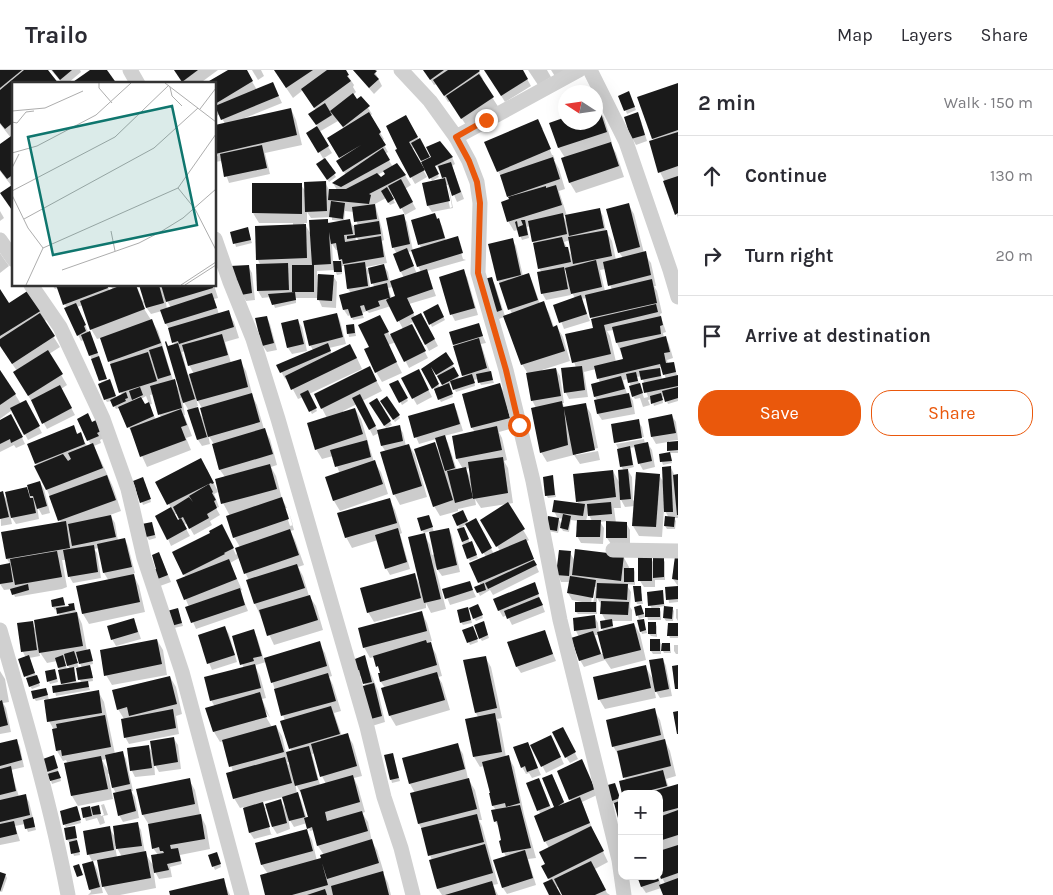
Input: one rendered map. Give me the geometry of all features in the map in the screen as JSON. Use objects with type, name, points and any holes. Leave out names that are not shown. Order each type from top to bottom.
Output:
[{"type":"street","points":[[130,70],[137,82]]},
{"type":"street","points":[[401,70],[430,101],[456,137],[469,161],[477,182],[480,203],[478,273],[506,370],[533,481],[560,620],[619,860],[624,895]]},
{"type":"street","points":[[456,137],[579,70]]},
{"type":"street","points":[[590,70],[626,142],[678,298]]},
{"type":"street","points":[[0,240],[12,257]]},
{"type":"street","points":[[216,242],[253,339],[272,402],[366,727],[384,797],[401,848],[412,895]]},
{"type":"street","points":[[32,286],[64,335],[104,419],[128,489],[144,558],[182,672],[242,895]]},
{"type":"street","points":[[613,550],[678,551]]},
{"type":"street","points":[[0,630],[33,748],[68,895]]},
{"type":"building","points":[[0,70],[22,70],[0,88]]},
{"type":"building","points":[[24,70],[48,70],[57,82],[12,82],[12,124],[5,129],[0,123],[0,90]]},
{"type":"building","points":[[52,70],[72,70],[60,80]]},
{"type":"building","points":[[90,70],[107,70],[116,82],[73,82]]},
{"type":"building","points":[[174,70],[198,70],[182,82]]},
{"type":"building","points":[[228,70],[247,70],[253,81],[216,103],[216,82],[207,82]]},
{"type":"building","points":[[274,70],[313,70],[286,88]]},
{"type":"building","points":[[327,70],[346,70],[349,75],[347,76],[351,81],[314,108],[301,89]]},
{"type":"building","points":[[353,70],[375,70],[377,71],[374,74],[379,79],[369,88]]},
{"type":"building","points":[[423,70],[444,70],[430,80]]},
{"type":"building","points":[[448,70],[480,71],[444,96],[433,80]]},
{"type":"building","points":[[484,70],[523,70],[528,79],[501,96]]},
{"type":"building","points":[[479,74],[494,97],[461,119],[446,96]]},
{"type":"building","points":[[273,82],[279,96],[221,120],[216,106]]},
{"type":"building","points":[[678,83],[678,130],[652,139],[637,97]]},
{"type":"building","points":[[629,91],[635,107],[624,111],[618,96]]},
{"type":"building","points":[[353,93],[357,99],[361,96],[370,106],[343,127],[330,111]]},
{"type":"building","points":[[325,103],[332,115],[316,125],[308,114]]},
{"type":"building","points":[[291,108],[297,135],[216,154],[216,125]]},
{"type":"building","points":[[369,112],[381,132],[379,134],[386,145],[343,172],[336,161],[361,145],[339,158],[327,138]]},
{"type":"building","points":[[638,112],[645,135],[631,139],[624,117]]},
{"type":"building","points":[[406,115],[418,137],[409,142],[425,170],[410,178],[395,150],[397,149],[386,126]]},
{"type":"building","points":[[538,119],[551,149],[497,172],[484,142]]},
{"type":"building","points":[[558,120],[558,130],[603,130],[603,120],[607,132],[558,148],[549,123]]},
{"type":"building","points":[[317,126],[329,146],[318,153],[306,133]]},
{"type":"building","points":[[678,132],[678,166],[658,173],[649,141]]},
{"type":"building","points":[[12,135],[12,175],[7,179],[0,170],[0,144]]},
{"type":"building","points":[[420,138],[430,157],[421,161],[411,143]]},
{"type":"building","points":[[440,141],[453,157],[435,166],[439,174],[429,179],[421,162],[431,157],[426,147]]},
{"type":"building","points":[[611,142],[619,166],[569,183],[561,158]]},
{"type":"building","points":[[262,145],[267,168],[224,177],[220,154]]},
{"type":"building","points":[[383,148],[390,160],[341,187],[332,183]]},
{"type":"building","points":[[553,157],[560,179],[507,197],[500,175]]},
{"type":"building","points":[[325,158],[336,173],[327,180],[316,164]]},
{"type":"building","points":[[451,162],[461,192],[452,196],[446,177],[442,178],[438,166]]},
{"type":"building","points":[[397,163],[406,175],[369,194],[371,195],[369,204],[328,200],[329,189],[346,189],[377,173],[381,177],[385,174],[383,171]]},
{"type":"building","points":[[678,176],[678,213],[675,215],[663,181]]},
{"type":"building","points":[[445,178],[450,201],[427,206],[422,183]]},
{"type":"building","points":[[401,179],[413,202],[400,209],[388,186]]},
{"type":"building","points":[[326,181],[327,211],[305,212],[304,182]]},
{"type":"building","points":[[252,183],[302,183],[302,214],[252,213]]},
{"type":"building","points":[[12,185],[12,210],[0,193]]},
{"type":"building","points":[[556,185],[562,205],[507,222],[501,202],[509,199],[508,197]]},
{"type":"building","points":[[387,187],[394,199],[388,203],[381,191]]},
{"type":"building","points":[[331,201],[345,203],[343,219],[329,217]]},
{"type":"building","points":[[629,203],[640,247],[618,253],[606,209]]},
{"type":"building","points":[[375,204],[377,219],[354,222],[352,207]]},
{"type":"building","points":[[600,208],[604,228],[569,236],[565,215]]},
{"type":"building","points":[[435,213],[437,219],[439,218],[445,238],[418,245],[411,220]]},
{"type":"building","points":[[563,213],[567,234],[532,242],[528,221]]},
{"type":"building","points":[[404,214],[410,244],[392,248],[386,218]]},
{"type":"building","points":[[328,219],[328,223],[350,219],[353,234],[344,235],[345,242],[381,236],[384,257],[343,264],[342,259],[339,260],[336,243],[331,244],[329,232],[331,264],[314,265],[314,292],[292,292],[292,265],[312,265],[309,220]]},
{"type":"building","points":[[521,220],[525,220],[528,235],[519,237],[515,222],[517,221],[518,227],[523,225]]},
{"type":"building","points":[[379,221],[381,234],[347,239],[347,236],[355,235],[354,225]]},
{"type":"building","points":[[306,224],[307,258],[256,260],[255,226]]},
{"type":"building","points":[[248,227],[251,240],[233,244],[230,232]]},
{"type":"building","points":[[607,230],[612,256],[573,264],[568,237]]},
{"type":"building","points":[[458,236],[463,253],[417,267],[411,250]]},
{"type":"building","points":[[562,237],[565,247],[568,247],[571,262],[538,269],[533,243]]},
{"type":"building","points":[[513,238],[521,275],[497,281],[488,244]]},
{"type":"building","points":[[407,248],[414,266],[400,272],[393,254]]},
{"type":"building","points":[[646,251],[651,275],[608,286],[603,262]]},
{"type":"building","points":[[596,260],[602,287],[571,294],[565,268]]},
{"type":"building","points":[[333,261],[341,261],[342,272],[334,272]]},
{"type":"building","points":[[365,262],[368,286],[347,289],[344,265]]},
{"type":"building","points":[[288,263],[289,290],[257,291],[256,264]]},
{"type":"building","points":[[384,264],[388,280],[371,284],[368,268]]},
{"type":"building","points":[[249,265],[252,293],[241,295],[230,266]]},
{"type":"building","points":[[564,267],[568,289],[541,294],[537,272]]},
{"type":"building","points":[[427,269],[433,289],[407,298],[414,313],[397,322],[386,300],[389,298],[378,301],[380,306],[366,311],[364,305],[360,306],[363,315],[351,318],[348,309],[343,310],[339,295],[387,283],[390,298],[395,296],[390,281]]},
{"type":"building","points":[[464,269],[475,308],[450,315],[439,277]]},
{"type":"building","points":[[529,273],[538,300],[508,310],[499,283]]},
{"type":"building","points":[[318,274],[334,275],[332,301],[317,300]]},
{"type":"building","points":[[492,277],[502,310],[494,313],[484,279]]},
{"type":"building","points":[[652,279],[657,303],[590,318],[585,295]]},
{"type":"building","points":[[56,286],[107,286],[108,288],[63,305]]},
{"type":"building","points":[[119,286],[136,286],[145,309],[90,330],[80,301]]},
{"type":"building","points":[[139,286],[159,286],[164,303],[146,308]]},
{"type":"building","points":[[161,286],[212,286],[213,288],[166,302]]},
{"type":"building","points":[[0,289],[9,303],[29,290],[42,310],[0,336]]},
{"type":"building","points":[[295,292],[296,300],[272,305],[268,294]]},
{"type":"building","points":[[212,293],[217,308],[165,324],[160,310]]},
{"type":"building","points":[[581,295],[587,314],[559,323],[553,305]]},
{"type":"building","points":[[544,301],[553,327],[557,325],[565,351],[521,365],[503,316]]},
{"type":"building","points":[[76,303],[86,325],[84,326],[86,331],[77,336],[64,308]]},
{"type":"building","points":[[438,304],[444,317],[429,325],[423,312]]},
{"type":"building","points":[[656,304],[658,312],[604,325],[611,354],[572,363],[565,334],[593,328],[591,319]]},
{"type":"building","points":[[229,310],[234,327],[179,344],[178,341],[172,343],[168,328]]},
{"type":"building","points":[[40,313],[55,336],[12,364],[0,346],[0,339]]},
{"type":"building","points":[[337,313],[343,337],[309,346],[303,321]]},
{"type":"building","points":[[421,313],[435,339],[425,345],[411,318]]},
{"type":"building","points":[[380,315],[389,332],[384,334],[397,362],[375,373],[364,349],[369,347],[358,325]]},
{"type":"building","points":[[267,316],[274,343],[262,346],[255,318]]},
{"type":"building","points":[[661,316],[663,325],[660,326],[661,334],[616,343],[612,327]]},
{"type":"building","points":[[152,319],[161,343],[108,362],[100,338]]},
{"type":"building","points":[[298,319],[304,344],[287,348],[281,323]]},
{"type":"building","points":[[479,323],[483,336],[453,345],[449,332]]},
{"type":"building","points":[[354,324],[355,333],[347,334],[346,325]]},
{"type":"building","points":[[412,324],[426,351],[404,362],[390,334]]},
{"type":"building","points":[[90,331],[98,353],[89,356],[81,335]]},
{"type":"building","points":[[222,334],[228,355],[188,366],[182,345]]},
{"type":"building","points":[[666,336],[670,352],[664,353],[666,363],[674,362],[676,372],[663,375],[660,364],[597,379],[594,366],[623,359],[620,348]]},
{"type":"building","points":[[479,338],[487,368],[462,376],[453,346]]},
{"type":"building","points":[[166,341],[168,346],[178,343],[195,399],[183,403]]},
{"type":"building","points":[[328,343],[331,351],[280,373],[276,365]]},
{"type":"building","points":[[350,344],[357,358],[291,390],[285,376]]},
{"type":"building","points":[[162,346],[171,375],[158,379],[149,350]]},
{"type":"building","points":[[48,350],[63,374],[28,396],[13,372]]},
{"type":"building","points":[[148,352],[157,381],[119,393],[110,364]]},
{"type":"building","points":[[446,352],[454,364],[436,375],[431,367],[439,384],[432,389],[421,369]]},
{"type":"building","points":[[99,356],[107,379],[99,381],[91,359]]},
{"type":"building","points":[[241,359],[248,387],[197,401],[189,374]]},
{"type":"building","points":[[370,366],[377,381],[321,409],[314,394]]},
{"type":"building","points":[[582,366],[585,390],[564,393],[561,368]]},
{"type":"building","points":[[454,367],[459,376],[442,385],[437,376]]},
{"type":"building","points":[[556,368],[561,396],[531,401],[526,373]]},
{"type":"building","points":[[660,368],[661,376],[641,380],[639,371]]},
{"type":"building","points":[[419,369],[429,390],[412,399],[401,378]]},
{"type":"building","points":[[0,370],[16,394],[0,405]]},
{"type":"building","points":[[491,371],[493,380],[478,383],[476,374]]},
{"type":"building","points":[[636,372],[638,381],[628,383],[626,374]]},
{"type":"building","points":[[472,374],[475,383],[453,390],[450,381]]},
{"type":"building","points":[[678,375],[678,386],[644,393],[642,383]]},
{"type":"building","points":[[621,376],[625,389],[594,397],[591,384]]},
{"type":"building","points":[[110,379],[116,396],[104,400],[98,384]]},
{"type":"building","points":[[175,379],[182,408],[158,415],[150,386]]},
{"type":"building","points":[[398,380],[408,398],[399,403],[389,384]]},
{"type":"building","points":[[449,383],[453,394],[438,400],[434,389]]},
{"type":"building","points":[[500,383],[510,418],[471,428],[462,394]]},
{"type":"building","points":[[640,383],[643,393],[632,397],[629,386]]},
{"type":"building","points":[[60,385],[72,408],[42,424],[31,400]]},
{"type":"building","points":[[140,387],[143,395],[132,400],[129,391]]},
{"type":"building","points":[[678,387],[678,398],[665,402],[662,391]]},
{"type":"building","points":[[308,390],[317,408],[309,412],[300,394]]},
{"type":"building","points":[[126,392],[128,398],[125,399],[126,401],[113,407],[110,400]]},
{"type":"building","points":[[252,393],[260,422],[208,437],[200,408]]},
{"type":"building","points":[[629,393],[632,407],[597,414],[594,400]]},
{"type":"building","points":[[661,393],[663,400],[651,404],[650,396]]},
{"type":"building","points":[[360,394],[376,426],[369,430],[352,398]]},
{"type":"building","points":[[387,396],[400,415],[393,420],[380,401]]},
{"type":"building","points":[[141,397],[145,404],[149,402],[154,416],[127,428],[118,407]]},
{"type":"building","points":[[377,398],[391,421],[384,426],[369,403]]},
{"type":"building","points":[[26,400],[40,426],[24,435],[10,408]]},
{"type":"building","points":[[562,401],[563,407],[586,403],[595,450],[573,455],[564,409],[568,445],[540,453],[531,408]]},
{"type":"building","points":[[454,403],[460,424],[414,438],[408,416]]},
{"type":"building","points":[[198,407],[207,437],[197,440],[187,410]]},
{"type":"building","points":[[355,408],[363,434],[315,450],[307,423]]},
{"type":"building","points":[[181,409],[187,425],[181,427],[186,440],[140,457],[130,428]]},
{"type":"building","points":[[88,413],[92,422],[98,419],[103,430],[97,433],[99,436],[87,441],[77,419]]},
{"type":"building","points":[[11,414],[23,437],[11,443],[10,439],[0,444],[0,420]]},
{"type":"building","points":[[672,414],[676,433],[651,437],[648,419]]},
{"type":"building","points":[[639,419],[642,438],[614,443],[611,424]]},
{"type":"building","points":[[74,425],[77,434],[81,432],[85,444],[35,464],[27,444]]},
{"type":"building","points":[[400,425],[403,441],[381,446],[377,430]]},
{"type":"building","points":[[497,426],[502,450],[456,459],[452,436]]},
{"type":"building","points":[[265,428],[273,454],[219,470],[212,444]]},
{"type":"building","points":[[445,435],[455,468],[445,471],[435,438]]},
{"type":"building","points":[[367,440],[371,457],[335,467],[330,450]]},
{"type":"building","points":[[678,441],[678,450],[667,451],[667,442]]},
{"type":"building","points":[[435,442],[453,500],[433,507],[414,449]]},
{"type":"building","points":[[648,442],[652,461],[638,464],[634,445]]},
{"type":"building","points":[[93,443],[103,468],[46,490],[34,466],[63,454],[68,461],[71,459],[68,453]]},
{"type":"building","points":[[409,444],[422,486],[393,495],[380,452]]},
{"type":"building","points":[[630,446],[633,465],[620,467],[617,449]]},
{"type":"building","points":[[670,452],[672,461],[660,462],[659,454]]},
{"type":"building","points":[[503,457],[508,493],[473,499],[468,462]]},
{"type":"building","points":[[201,458],[214,483],[167,505],[155,482]]},
{"type":"building","points":[[375,460],[383,484],[333,501],[325,477]]},
{"type":"building","points":[[270,464],[277,489],[221,504],[215,479]]},
{"type":"building","points":[[671,466],[673,512],[664,512],[662,467]]},
{"type":"building","points":[[466,467],[473,498],[455,503],[447,471]]},
{"type":"building","points":[[628,469],[631,499],[620,500],[618,470]]},
{"type":"building","points":[[613,470],[616,497],[576,502],[573,474]]},
{"type":"building","points":[[636,472],[660,474],[656,527],[632,526]]},
{"type":"building","points":[[678,474],[678,515],[677,515],[673,475]]},
{"type":"building","points":[[107,475],[116,500],[58,521],[49,496]]},
{"type":"building","points":[[553,475],[555,495],[545,496],[543,477]]},
{"type":"building","points":[[143,477],[151,499],[140,503],[133,481]]},
{"type":"building","points":[[40,481],[47,506],[37,509],[27,485]]},
{"type":"building","points":[[209,484],[216,500],[214,501],[217,508],[207,514],[209,518],[189,529],[183,517],[179,519],[173,507],[189,497],[193,502],[189,496]]},
{"type":"building","points":[[27,487],[30,498],[33,498],[36,513],[11,518],[5,492]]},
{"type":"building","points":[[3,491],[9,517],[0,519],[0,492]]},
{"type":"building","points":[[282,497],[289,519],[233,538],[226,516]]},
{"type":"building","points":[[390,498],[397,523],[345,538],[337,513]]},
{"type":"building","points":[[554,500],[585,504],[583,516],[552,512]]},
{"type":"building","points":[[508,502],[525,529],[496,547],[480,520]]},
{"type":"building","points":[[611,502],[612,514],[588,516],[587,504]]},
{"type":"building","points":[[171,507],[178,520],[181,518],[187,529],[167,540],[155,516]]},
{"type":"building","points":[[463,510],[468,521],[457,526],[452,515]]},
{"type":"building","points":[[563,514],[571,516],[568,530],[560,528]]},
{"type":"building","points":[[111,515],[116,537],[72,546],[68,524]]},
{"type":"building","points":[[429,515],[433,527],[421,531],[417,518]]},
{"type":"building","points":[[548,516],[559,518],[557,531],[545,529]]},
{"type":"building","points":[[665,516],[675,517],[674,527],[664,526]]},
{"type":"building","points":[[476,518],[492,548],[482,554],[465,524]]},
{"type":"building","points":[[577,520],[601,520],[600,537],[576,537]]},
{"type":"building","points":[[66,521],[70,548],[6,559],[1,532]]},
{"type":"building","points":[[606,521],[627,522],[627,538],[606,538]]},
{"type":"building","points":[[152,522],[155,535],[146,537],[142,524]]},
{"type":"building","points":[[222,524],[234,548],[183,575],[172,552],[210,533],[209,531]]},
{"type":"building","points":[[464,527],[469,539],[462,542],[457,529]]},
{"type":"building","points":[[398,528],[407,562],[385,569],[375,535]]},
{"type":"building","points":[[449,528],[457,565],[437,570],[429,532]]},
{"type":"building","points":[[290,529],[299,555],[244,574],[235,548]]},
{"type":"building","points":[[425,533],[441,599],[424,603],[408,537]]},
{"type":"building","points":[[125,538],[132,567],[103,573],[97,544]]},
{"type":"building","points":[[526,539],[534,559],[478,583],[469,563]]},
{"type":"building","points":[[472,541],[477,555],[467,559],[462,545]]},
{"type":"building","points":[[94,545],[98,572],[68,577],[63,550]]},
{"type":"building","points":[[575,549],[624,555],[621,581],[572,575]]},
{"type":"building","points":[[559,550],[571,551],[569,576],[556,575]]},
{"type":"building","points":[[57,551],[62,577],[15,585],[10,559]]},
{"type":"building","points":[[159,552],[168,575],[155,580],[152,571],[156,569],[152,555]]},
{"type":"building","points":[[675,556],[678,556],[678,580],[672,579]]},
{"type":"building","points":[[638,557],[652,557],[652,581],[638,581]]},
{"type":"building","points":[[653,557],[664,557],[664,577],[653,578]]},
{"type":"building","points":[[229,559],[237,579],[184,600],[176,580]]},
{"type":"building","points":[[534,560],[537,565],[488,589],[485,583]]},
{"type":"building","points":[[10,563],[13,582],[0,584],[0,565]]},
{"type":"building","points":[[297,564],[305,588],[254,604],[246,580]]},
{"type":"building","points":[[624,568],[634,568],[634,582],[624,582]]},
{"type":"building","points":[[415,573],[421,598],[367,613],[360,588]]},
{"type":"building","points":[[134,574],[140,602],[82,614],[76,586]]},
{"type":"building","points":[[570,576],[596,580],[593,598],[567,593]]},
{"type":"building","points":[[470,581],[473,590],[445,599],[442,589]]},
{"type":"building","points":[[535,582],[539,594],[498,611],[493,599]]},
{"type":"building","points":[[484,583],[486,590],[477,593],[474,587]]},
{"type":"building","points":[[597,583],[628,584],[627,600],[596,598]]},
{"type":"building","points":[[28,584],[29,590],[12,595],[10,589]]},
{"type":"building","points":[[633,586],[641,586],[642,601],[635,602]]},
{"type":"building","points":[[678,586],[678,599],[666,600],[665,587]]},
{"type":"building","points":[[240,588],[245,605],[191,623],[185,607]]},
{"type":"building","points":[[663,590],[664,604],[648,606],[647,592]]},
{"type":"building","points":[[310,595],[318,620],[267,636],[259,610]]},
{"type":"building","points":[[63,597],[65,605],[52,607],[51,600]]},
{"type":"building","points":[[539,597],[543,605],[507,619],[504,611]]},
{"type":"building","points":[[601,601],[629,602],[628,615],[600,614]]},
{"type":"building","points":[[575,602],[596,602],[596,612],[575,612]]},
{"type":"building","points":[[74,603],[75,610],[57,614],[56,608],[69,606],[68,604]]},
{"type":"building","points":[[478,604],[483,615],[473,619],[469,608]]},
{"type":"building","points":[[641,605],[644,614],[636,616],[634,607]]},
{"type":"building","points":[[664,606],[673,607],[672,619],[663,618]]},
{"type":"building","points":[[468,607],[471,620],[460,623],[457,610]]},
{"type":"building","points":[[178,608],[182,623],[171,626],[167,611]]},
{"type":"building","points":[[645,608],[660,608],[660,617],[645,617]]},
{"type":"building","points":[[422,611],[427,631],[363,648],[358,628]]},
{"type":"building","points":[[77,612],[83,646],[39,653],[34,620]]},
{"type":"building","points":[[595,615],[596,628],[574,631],[573,618]]},
{"type":"building","points":[[134,618],[138,632],[111,640],[107,626]]},
{"type":"building","points":[[612,619],[613,626],[601,629],[600,621]]},
{"type":"building","points":[[644,619],[646,630],[640,632],[637,620]]},
{"type":"building","points":[[33,621],[37,650],[21,652],[17,623]]},
{"type":"building","points":[[484,621],[488,635],[479,639],[474,625]]},
{"type":"building","points":[[648,622],[656,622],[656,634],[648,634]]},
{"type":"building","points":[[634,623],[641,650],[604,659],[597,632]]},
{"type":"building","points":[[668,623],[678,623],[678,636],[667,636]]},
{"type":"building","points":[[225,626],[235,655],[207,664],[198,635]]},
{"type":"building","points":[[473,626],[478,639],[467,643],[462,630]]},
{"type":"building","points":[[254,629],[262,656],[253,658],[254,661],[240,665],[232,636]]},
{"type":"building","points":[[545,630],[553,654],[516,667],[507,642]]},
{"type":"building","points":[[593,631],[601,654],[579,661],[571,638]]},
{"type":"building","points":[[157,639],[162,664],[104,676],[100,650]]},
{"type":"building","points":[[650,639],[660,639],[660,651],[650,651]]},
{"type":"building","points":[[426,640],[427,643],[431,642],[437,665],[380,682],[378,673],[380,673],[373,656]]},
{"type":"building","points":[[320,641],[327,666],[271,683],[264,658]]},
{"type":"building","points":[[662,643],[670,643],[670,651],[661,651]]},
{"type":"building","points":[[90,649],[93,661],[79,664],[76,652]]},
{"type":"building","points":[[74,651],[78,663],[67,666],[64,654]]},
{"type":"building","points":[[29,655],[35,673],[24,677],[18,659]]},
{"type":"building","points":[[63,655],[66,666],[58,668],[55,658]]},
{"type":"building","points":[[365,655],[372,682],[363,684],[359,670],[355,671],[355,659]]},
{"type":"building","points":[[486,656],[497,708],[475,713],[463,660]]},
{"type":"building","points":[[663,658],[669,689],[655,692],[649,660]]},
{"type":"building","points":[[255,664],[261,688],[210,701],[204,677]]},
{"type":"building","points":[[90,665],[93,678],[78,680],[76,668]]},
{"type":"building","points":[[646,665],[651,688],[598,700],[593,677]]},
{"type":"building","points":[[678,665],[678,689],[675,689],[672,666]]},
{"type":"building","points":[[74,667],[76,681],[61,684],[58,670]]},
{"type":"building","points":[[55,669],[57,679],[47,682],[45,671]]},
{"type":"building","points":[[437,672],[445,700],[389,716],[381,688]]},
{"type":"building","points":[[328,673],[336,701],[281,716],[274,689]]},
{"type":"building","points":[[37,675],[40,683],[29,687],[26,678]]},
{"type":"building","points":[[170,676],[177,704],[129,716],[127,707],[117,710],[112,690]]},
{"type":"building","points":[[88,681],[89,687],[53,693],[52,686]]},
{"type":"building","points":[[374,683],[382,716],[367,720],[359,687]]},
{"type":"building","points":[[46,688],[48,695],[33,699],[31,691]]},
{"type":"building","points":[[99,690],[102,713],[47,722],[44,700]]},
{"type":"building","points":[[260,692],[267,717],[213,732],[205,708]]},
{"type":"building","points":[[2,700],[8,725],[0,727],[0,701]]},
{"type":"building","points":[[331,706],[340,734],[289,749],[280,721]]},
{"type":"building","points":[[655,708],[661,735],[612,747],[606,720]]},
{"type":"building","points":[[173,709],[176,728],[124,738],[121,719]]},
{"type":"building","points":[[678,711],[678,734],[677,734],[673,712]]},
{"type":"building","points":[[495,713],[502,752],[473,757],[465,719]]},
{"type":"building","points":[[105,715],[111,747],[62,756],[61,750],[56,751],[52,729],[57,728],[56,724]]},
{"type":"building","points":[[276,725],[284,752],[229,767],[222,740]]},
{"type":"building","points":[[563,727],[576,752],[565,758],[552,732]]},
{"type":"building","points":[[348,733],[357,766],[320,777],[311,744]]},
{"type":"building","points":[[551,735],[561,757],[541,767],[530,745]]},
{"type":"building","points":[[174,737],[178,762],[154,766],[150,741]]},
{"type":"building","points":[[17,739],[22,760],[0,766],[0,743]]},
{"type":"building","points":[[665,739],[671,766],[623,778],[617,751]]},
{"type":"building","points":[[528,742],[538,768],[527,772],[525,766],[521,768],[513,747]]},
{"type":"building","points":[[458,743],[465,769],[409,784],[402,758]]},
{"type":"building","points":[[149,745],[152,768],[130,771],[127,748]]},
{"type":"building","points":[[309,746],[318,780],[295,786],[286,752]]},
{"type":"building","points":[[123,751],[130,784],[112,788],[105,755]]},
{"type":"building","points":[[393,753],[399,778],[390,780],[384,755]]},
{"type":"building","points":[[54,755],[58,768],[47,772],[43,759]]},
{"type":"building","points":[[509,755],[520,803],[506,807],[505,803],[492,806],[482,762]]},
{"type":"building","points":[[101,756],[108,789],[71,796],[64,763]]},
{"type":"building","points":[[285,757],[292,783],[233,799],[226,773]]},
{"type":"building","points":[[582,759],[595,789],[569,800],[557,771]]},
{"type":"building","points":[[11,766],[16,791],[0,795],[0,769]]},
{"type":"building","points":[[663,770],[667,786],[652,790],[621,790],[619,781]]},
{"type":"building","points":[[58,771],[61,778],[50,781],[47,774]]},
{"type":"building","points":[[552,774],[564,802],[558,806],[580,797],[590,823],[544,842],[534,816],[554,807],[542,778]]},
{"type":"building","points":[[353,775],[360,802],[325,812],[327,821],[362,811],[368,831],[317,846],[312,827],[307,829],[304,818],[308,817],[300,790]]},
{"type":"building","points":[[190,778],[195,804],[142,815],[136,789]]},
{"type":"building","points":[[469,778],[477,809],[418,824],[410,793]]},
{"type":"building","points":[[539,778],[550,806],[537,811],[526,783]]},
{"type":"building","points":[[615,783],[618,799],[609,802],[604,786]]},
{"type":"building","points":[[678,784],[678,808],[663,812],[663,790],[657,790]]},
{"type":"building","points":[[131,789],[136,811],[118,816],[113,793]]},
{"type":"building","points":[[298,792],[305,817],[289,821],[282,797]]},
{"type":"building","points":[[26,794],[30,815],[0,822],[0,800]]},
{"type":"building","points":[[281,799],[287,823],[272,827],[265,804]]},
{"type":"building","points":[[263,802],[270,827],[249,833],[243,808]]},
{"type":"building","points":[[618,802],[618,818],[614,803]]},
{"type":"building","points":[[99,805],[101,814],[93,815],[91,807]]},
{"type":"building","points":[[520,805],[531,848],[502,853],[497,821],[494,822],[491,810]]},
{"type":"building","points":[[77,806],[81,820],[63,825],[60,811]]},
{"type":"building","points":[[90,806],[92,816],[83,818],[81,808]]},
{"type":"building","points":[[678,810],[678,835],[663,840],[663,816]]},
{"type":"building","points":[[201,814],[205,839],[170,845],[171,849],[178,848],[181,861],[167,864],[169,870],[154,873],[151,855],[164,853],[160,851],[159,847],[152,849],[148,824]]},
{"type":"building","points":[[477,814],[484,842],[428,856],[421,828]]},
{"type":"building","points":[[33,817],[35,827],[25,829],[23,820]]},
{"type":"building","points":[[14,821],[17,834],[0,838],[0,824]]},
{"type":"building","points":[[138,822],[142,846],[116,849],[113,826]]},
{"type":"building","points":[[75,826],[77,838],[66,840],[64,828]]},
{"type":"building","points":[[110,826],[114,850],[87,855],[83,831]]},
{"type":"building","points":[[591,826],[604,851],[548,879],[541,866],[545,864],[539,852]]},
{"type":"building","points":[[307,829],[313,851],[261,865],[255,843]]},
{"type":"building","points":[[372,839],[379,863],[327,879],[322,863],[328,885],[292,895],[265,895],[260,875],[321,858],[320,855]]},
{"type":"building","points":[[77,840],[80,852],[71,854],[69,842]]},
{"type":"building","points":[[485,844],[493,873],[437,889],[429,860]]},
{"type":"building","points":[[678,845],[678,873],[663,878],[663,850]]},
{"type":"building","points":[[525,850],[533,878],[502,888],[493,860]]},
{"type":"building","points":[[146,851],[151,878],[102,887],[97,860]]},
{"type":"building","points":[[217,852],[221,864],[212,867],[208,855]]},
{"type":"building","points":[[93,861],[100,887],[89,890],[82,864]]},
{"type":"building","points":[[591,861],[606,890],[595,895],[562,895],[554,879]]},
{"type":"building","points":[[79,864],[83,875],[77,877],[73,866]]},
{"type":"building","points":[[383,871],[389,895],[333,895],[331,886]]},
{"type":"building","points":[[0,872],[6,874],[0,892]]},
{"type":"building","points":[[224,878],[228,895],[170,895],[169,891]]},
{"type":"building","points":[[678,878],[678,895],[663,895],[659,885]]},
{"type":"building","points":[[552,879],[561,895],[549,895],[543,883]]},
{"type":"building","points":[[638,880],[659,881],[641,887]]},
{"type":"building","points":[[492,881],[496,895],[445,895]]},
{"type":"building","points":[[325,889],[327,895],[307,895]]},
{"type":"route","points":[[486,120],[456,137],[469,161],[477,182],[480,203],[478,273],[506,370],[519,425]]}]
